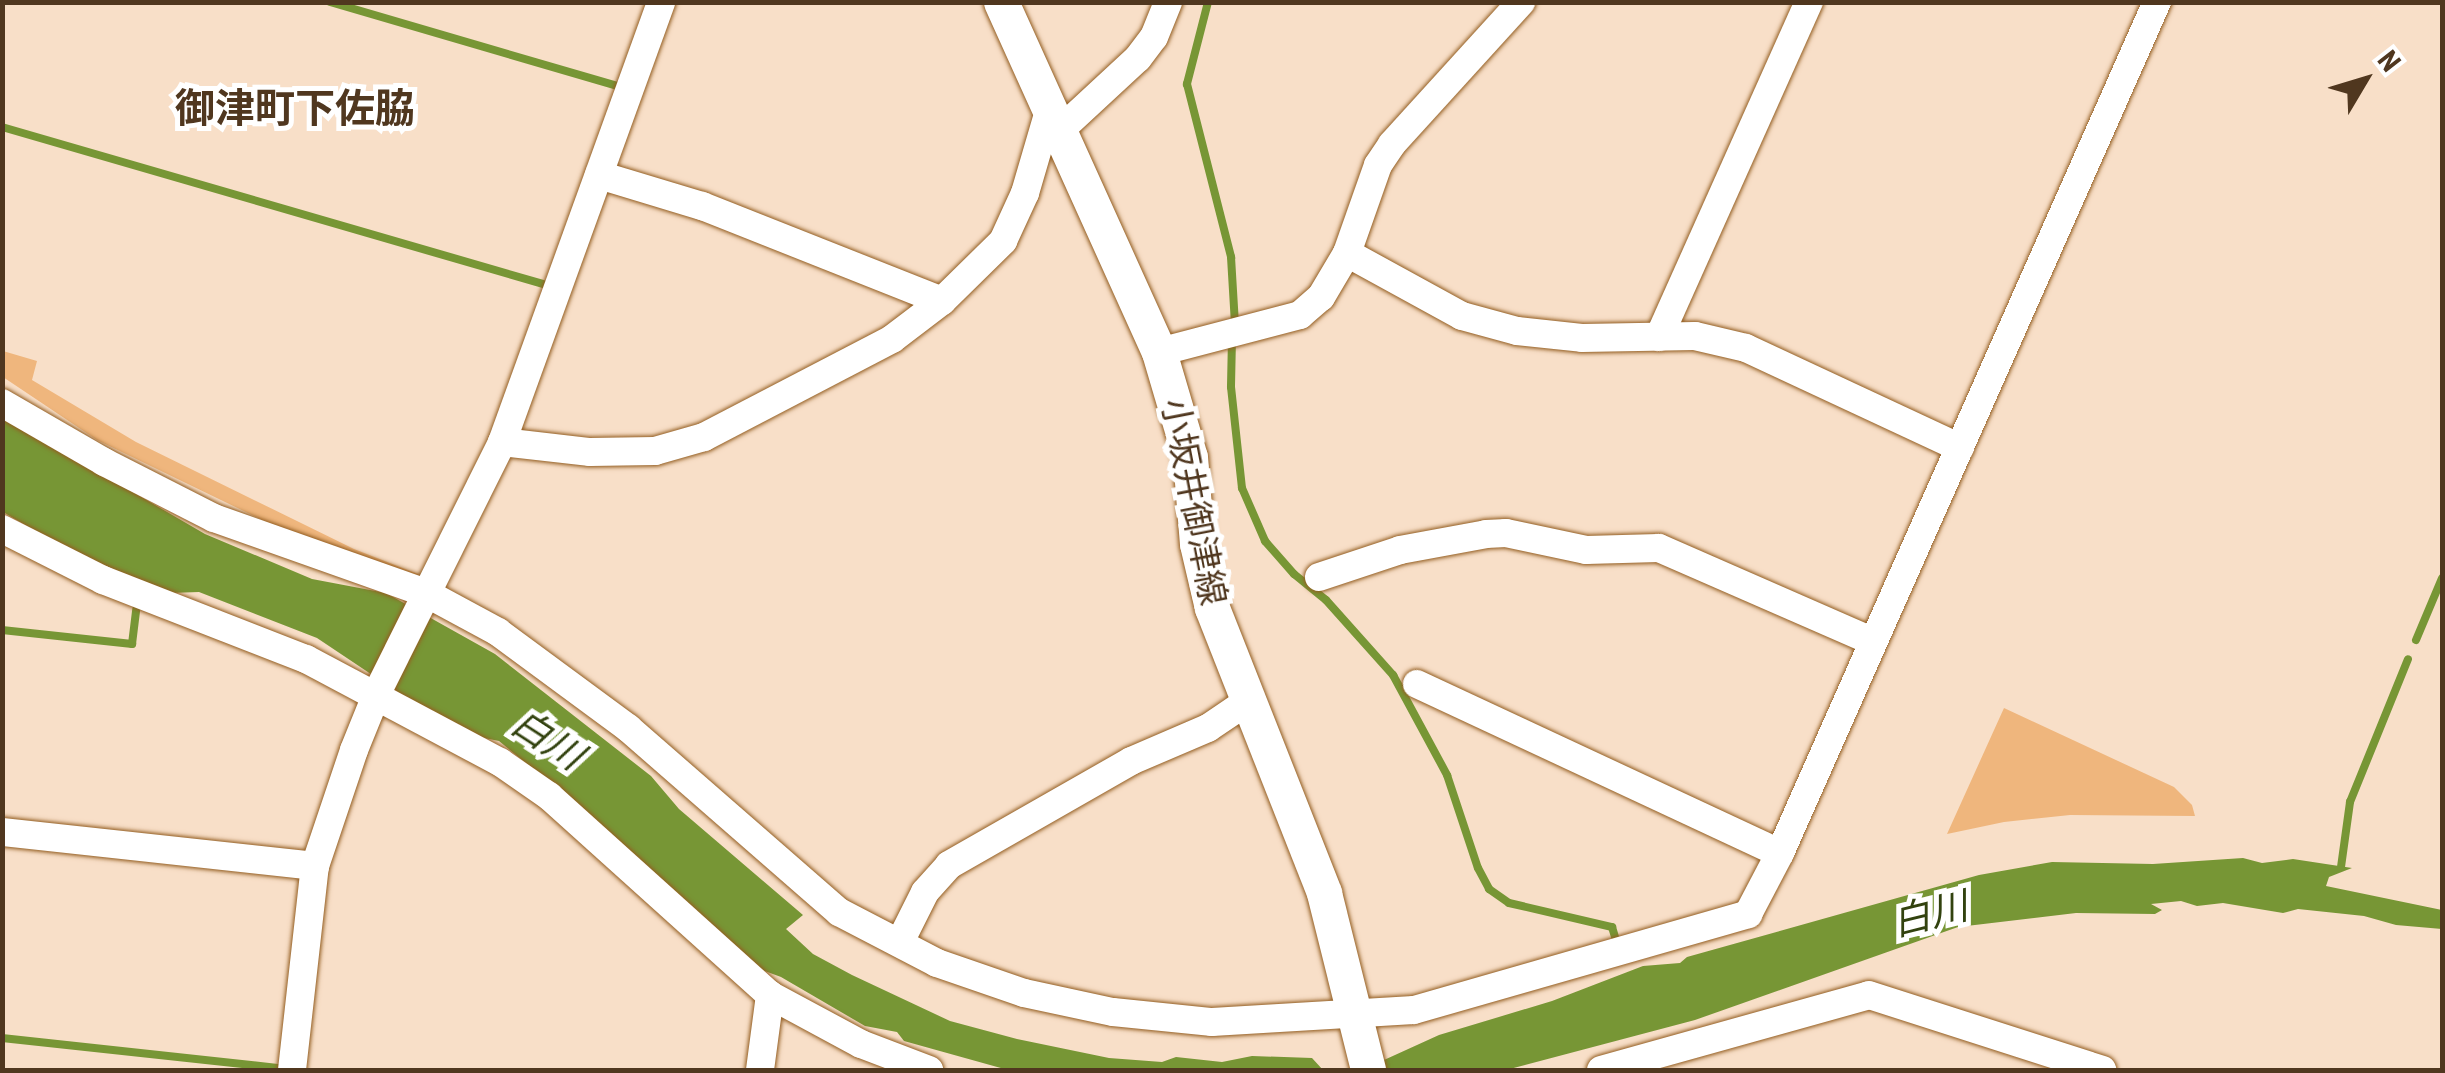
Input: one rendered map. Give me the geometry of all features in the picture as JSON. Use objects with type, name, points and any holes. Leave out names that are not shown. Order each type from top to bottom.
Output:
[{"type":"main road","name":"小坂井御津線","points":[[1001,2],[1159,352],[1190,457],[1197,544],[1212,608],[1318,876],[1368,1070]]},
{"type":"street","points":[[292,1070],[315,866],[379,690],[502,442],[662,2]]},
{"type":"street","points":[[502,442],[590,452],[655,451],[704,437],[877,348],[942,301],[1003,241],[1053,122],[1138,58],[1154,38],[1168,2]]},
{"type":"street","points":[[1159,352],[1300,315],[1321,297],[1347,253],[1378,166],[1392,144],[1521,2]]},
{"type":"street","points":[[1659,337],[1809,2]]},
{"type":"street","points":[[2,402],[104,462],[214,518],[425,599],[498,632],[628,728],[794,877],[839,912],[937,962],[1024,993],[1113,1012],[1212,1022],[1357,1020],[1414,1010],[1748,914],[1780,854],[2157,2]]},
{"type":"street","points":[[599,175],[702,206],[942,301]]},
{"type":"street","points":[[1347,253],[1462,316],[1499,326],[1582,338],[1694,336],[1746,348],[1960,448]]},
{"type":"street","points":[[2,529],[103,580],[379,690],[500,762],[548,796],[770,995],[860,1044],[929,1070]]},
{"type":"street","points":[[1319,577],[1400,550],[1486,534],[1506,533],[1586,550],[1658,548],[1872,641]]},
{"type":"street","points":[[1417,684],[1780,854]]},
{"type":"street","points":[[900,942],[926,892],[949,865],[1131,760],[1208,728],[1248,701]]},
{"type":"street","points":[[2,832],[315,866]]},
{"type":"street","points":[[760,1070],[770,995]]},
{"type":"street","points":[[1601,1070],[1869,996],[2102,1070]]},
{"type":"shaded area","points":[[3,351],[37,361],[32,380],[136,442],[354,549],[418,574],[413,580],[285,531],[97,440],[3,377]]},
{"type":"shaded area","points":[[2004,708],[2174,787],[2192,805],[2195,816],[2070,815],[2004,822],[1947,834]]},
{"type":"water","name":"白川","points":[[2,416],[205,534],[312,579],[386,593],[495,654],[651,776],[679,809],[803,915],[786,929],[813,954],[852,975],[950,1021],[1109,1058],[1162,1062],[1176,1057],[1222,1062],[1252,1056],[1312,1058],[1323,1070],[1008,1070],[904,1041],[897,1032],[865,1026],[781,977],[759,969],[599,823],[499,741],[459,733],[317,638],[199,592],[170,593],[97,567],[3,512]]},
{"type":"water","name":"白川","points":[[2243,858],[2262,863],[2293,859],[2352,868],[2329,877],[2326,886],[2442,910],[2442,929],[2396,925],[2364,916],[2298,909],[2283,913],[2223,903],[2197,906],[2181,901],[2151,904],[2162,910],[2155,914],[2076,913],[1958,927],[1695,1020],[1506,1070],[1362,1070],[1439,1035],[1552,1001],[1643,966],[1680,963],[1687,957],[1979,875],[2052,862],[2153,864]]},
{"type":"waterway","points":[[330,2],[618,86]]},
{"type":"waterway","points":[[1208,2],[1187,84],[1231,257],[1235,324]]},
{"type":"waterway","points":[[2,127],[543,284]]},
{"type":"waterway","points":[[1232,338],[1231,387],[1242,488],[1265,541],[1294,574],[1326,600],[1393,675],[1447,775],[1478,868],[1489,889],[1509,903],[1612,927],[1615,937]]},
{"type":"waterway","points":[[2416,640],[2442,578]]},
{"type":"waterway","points":[[2,630],[132,644],[136,609]]},
{"type":"waterway","points":[[2341,867],[2350,802],[2408,659]]},
{"type":"waterway","points":[[2,1038],[286,1069]]},
{"type":"district","name":"御津町下佐脇","points":[[295,109]]}]
